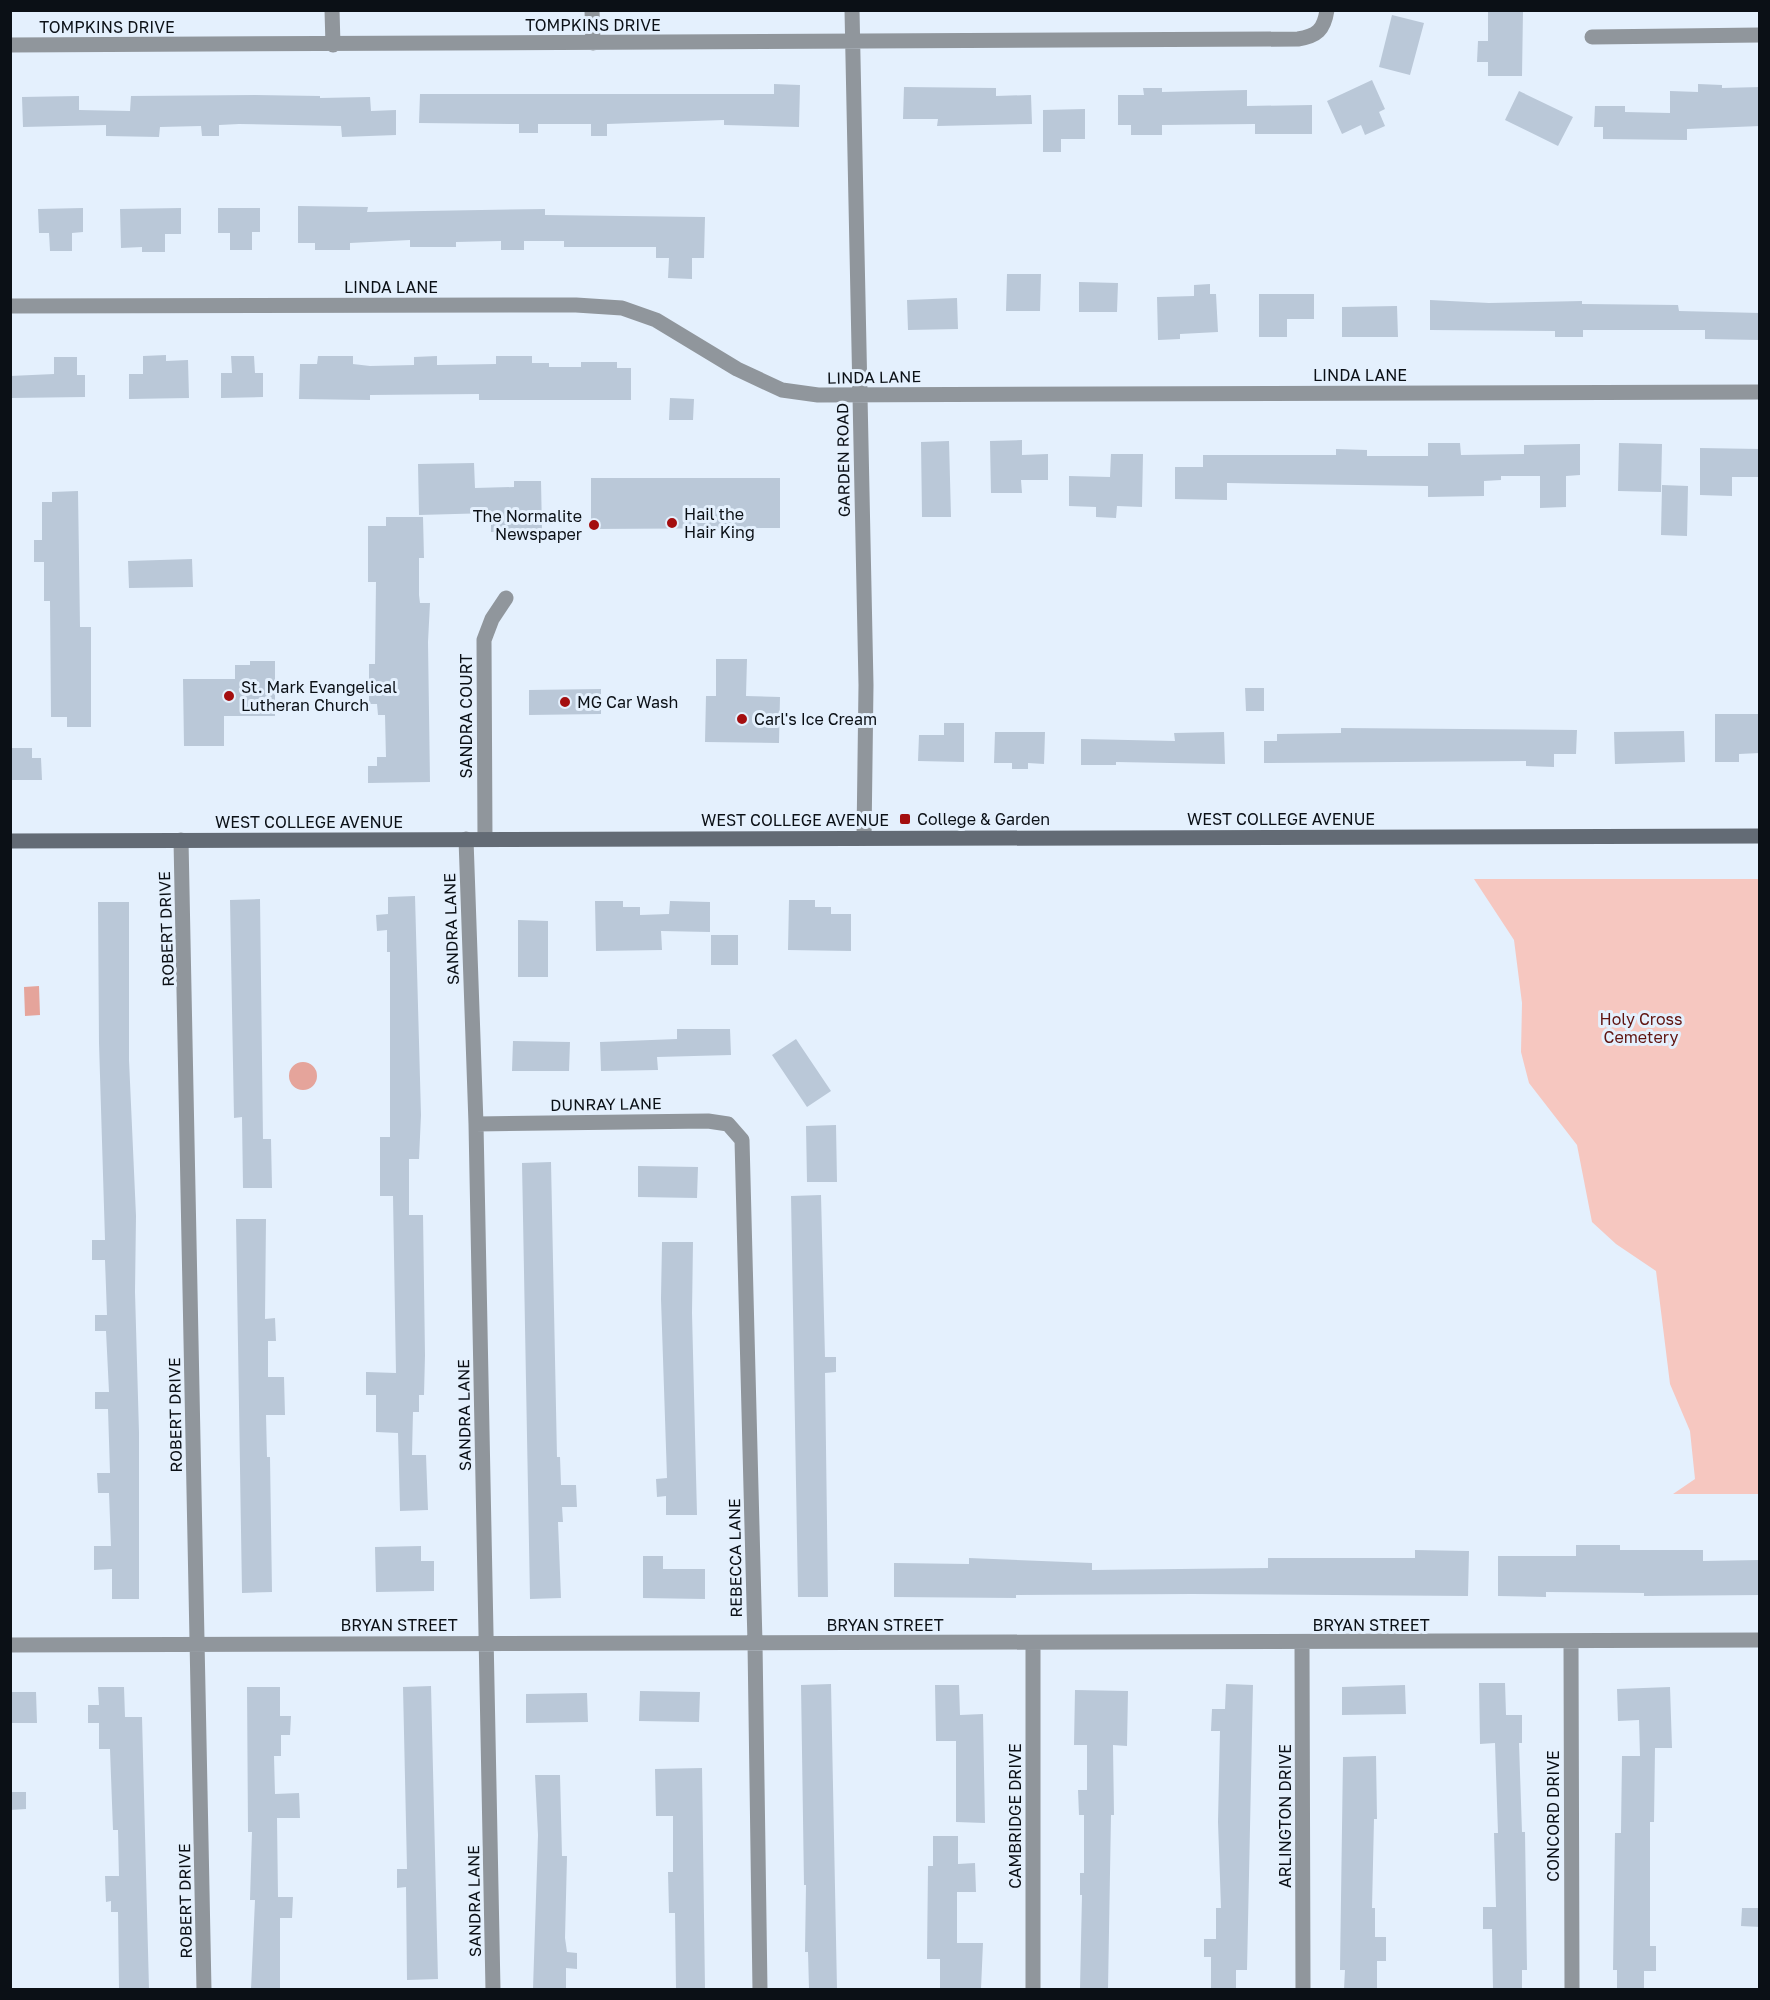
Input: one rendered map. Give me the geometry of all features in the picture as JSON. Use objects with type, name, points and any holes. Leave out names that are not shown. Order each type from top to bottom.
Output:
[{"type":"main road","name":"WEST COLLEGE AVENUE","points":[[10,841],[1760,836]]},
{"type":"street","points":[[332,10],[333,45]]},
{"type":"street","points":[[592,10],[593,43]]},
{"type":"street","name":"GARDEN ROAD","points":[[852,10],[866,685],[864,838]]},
{"type":"street","name":"TOMPKINS DRIVE","points":[[10,45],[1298,39],[1318,33],[1324,26],[1327,10]]},
{"type":"street","points":[[1592,37],[1760,35]]},
{"type":"street","name":"LINDA LANE","points":[[10,306],[576,304],[622,309],[656,320],[737,369],[782,390],[818,395],[1760,392]]},
{"type":"street","name":"SANDRA COURT","points":[[484,839],[484,640],[492,619],[506,598]]},
{"type":"street","name":"ROBERT DRIVE","points":[[181,840],[204,1989]]},
{"type":"street","name":"SANDRA LANE","points":[[466,840],[476,1124],[493,1989]]},
{"type":"street","name":"DUNRAY LANE","points":[[476,1124],[708,1121],[721,1122],[734,1129]]},
{"type":"street","name":"REBECCA LANE","points":[[734,1129],[742,1140],[744,1162],[760,1989]]},
{"type":"street","name":"BRYAN STREET","points":[[10,1645],[486,1642],[1571,1643],[1760,1641]]},
{"type":"street","name":"CAMBRIDGE DRIVE","points":[[1033,1643],[1033,1989]]},
{"type":"street","name":"ARLINGTON DRIVE","points":[[1302,1643],[1303,1989]]},
{"type":"street","name":"CONCORD DRIVE","points":[[1571,1643],[1572,1989]]},
{"type":"green space","name":"Holy Cross Cemetery","points":[[1474,879],[1759,879],[1759,1494],[1673,1494],[1695,1479],[1690,1431],[1670,1384],[1656,1271],[1616,1244],[1592,1222],[1577,1145],[1529,1083],[1521,1052],[1522,1003],[1514,940]]},
{"type":"shaded area","points":[[39,986],[40,1015],[25,1016],[24,987]]},
{"type":"shaded area","points":[[303,1062],[313,1066],[317,1076],[313,1086],[303,1090],[293,1086],[289,1076],[293,1066]]},
{"type":"building","points":[[1488,10],[1523,10],[1522,76],[1488,76],[1488,62],[1477,62],[1478,41],[1488,41]]},
{"type":"building","points":[[1392,15],[1424,23],[1410,75],[1379,67]]},
{"type":"building","points":[[1372,80],[1385,109],[1379,112],[1385,126],[1365,135],[1361,125],[1342,134],[1327,101]]},
{"type":"building","points":[[774,84],[800,85],[799,127],[724,125],[724,120],[607,124],[607,136],[591,136],[591,124],[538,124],[538,133],[519,133],[519,124],[419,123],[420,94],[774,94]]},
{"type":"building","points":[[1698,84],[1722,85],[1722,88],[1760,87],[1760,126],[1687,129],[1687,140],[1603,139],[1603,127],[1594,127],[1595,106],[1625,106],[1625,112],[1670,113],[1670,91],[1698,92]]},
{"type":"building","points":[[904,87],[996,88],[996,96],[1031,95],[1032,124],[937,126],[938,119],[903,119]]},
{"type":"building","points":[[1143,88],[1162,88],[1162,92],[1247,90],[1247,106],[1312,105],[1312,134],[1255,134],[1255,124],[1162,125],[1162,135],[1131,135],[1131,125],[1118,125],[1118,95],[1144,95]]},
{"type":"building","points":[[1519,91],[1573,117],[1558,146],[1505,120]]},
{"type":"building","points":[[79,96],[79,110],[130,111],[131,96],[320,96],[320,98],[370,97],[371,111],[396,110],[396,135],[342,137],[341,126],[219,125],[219,136],[202,136],[201,126],[160,127],[159,137],[106,136],[106,125],[23,127],[22,97]]},
{"type":"building","points":[[1085,109],[1085,139],[1061,139],[1061,152],[1043,152],[1043,110]]},
{"type":"building","points":[[298,206],[368,207],[367,212],[545,209],[545,215],[705,217],[704,258],[692,258],[692,279],[668,278],[669,258],[656,258],[656,247],[564,247],[564,241],[524,241],[524,250],[501,250],[501,241],[456,242],[456,247],[410,247],[410,240],[350,243],[350,250],[315,250],[315,243],[298,243]]},
{"type":"building","points":[[83,208],[83,232],[72,233],[72,251],[50,251],[49,233],[39,233],[38,209]]},
{"type":"building","points":[[181,208],[181,234],[165,234],[165,252],[142,252],[142,247],[121,248],[120,209]]},
{"type":"building","points":[[218,208],[260,208],[260,232],[252,232],[252,250],[230,250],[230,233],[218,233]]},
{"type":"building","points":[[1007,274],[1041,274],[1040,311],[1006,311]]},
{"type":"building","points":[[1079,282],[1118,283],[1117,312],[1079,312]]},
{"type":"building","points":[[1210,284],[1210,294],[1216,294],[1218,332],[1180,334],[1180,339],[1158,340],[1157,297],[1194,296],[1194,285]]},
{"type":"building","points":[[1259,294],[1314,294],[1314,319],[1287,319],[1287,337],[1259,337]]},
{"type":"building","points":[[957,298],[958,329],[908,330],[907,300]]},
{"type":"building","points":[[1430,300],[1489,303],[1582,301],[1582,304],[1678,305],[1679,311],[1760,313],[1760,340],[1705,339],[1705,330],[1583,330],[1583,337],[1555,337],[1555,331],[1430,330]]},
{"type":"building","points":[[1397,306],[1398,337],[1342,337],[1342,307]]},
{"type":"building","points":[[166,355],[166,361],[188,360],[189,398],[129,399],[129,374],[143,374],[143,356]]},
{"type":"building","points":[[231,356],[254,356],[255,373],[263,373],[263,397],[221,398],[221,373],[232,373]]},
{"type":"building","points":[[318,356],[353,356],[353,364],[370,366],[414,365],[414,357],[437,356],[437,365],[496,364],[496,356],[532,356],[532,363],[549,363],[549,367],[581,367],[581,362],[617,362],[617,368],[631,368],[631,400],[479,400],[479,394],[370,395],[370,400],[299,399],[300,364],[317,364]]},
{"type":"building","points":[[54,357],[77,357],[77,375],[85,375],[85,397],[10,398],[10,376],[54,374]]},
{"type":"building","points":[[670,398],[694,399],[693,420],[669,420]]},
{"type":"building","points":[[1022,440],[1022,455],[1048,454],[1048,480],[1021,480],[1022,493],[991,493],[990,441]]},
{"type":"building","points":[[949,441],[951,517],[922,517],[921,442]]},
{"type":"building","points":[[1428,443],[1460,443],[1461,455],[1524,454],[1524,445],[1580,444],[1580,475],[1566,476],[1566,507],[1540,508],[1540,476],[1501,476],[1501,480],[1484,481],[1484,496],[1428,497],[1428,486],[1227,483],[1227,500],[1175,499],[1175,467],[1203,467],[1203,455],[1336,455],[1336,449],[1367,450],[1367,456],[1428,456]]},
{"type":"building","points":[[1619,443],[1662,444],[1661,492],[1618,491]]},
{"type":"building","points":[[1700,448],[1760,449],[1760,477],[1732,477],[1732,496],[1700,495]]},
{"type":"building","points":[[1111,454],[1143,454],[1142,507],[1117,506],[1116,518],[1096,517],[1096,507],[1069,506],[1069,476],[1110,477]]},
{"type":"building","points":[[474,463],[475,488],[514,487],[514,481],[541,481],[542,531],[491,532],[491,513],[419,515],[418,464]]},
{"type":"building","points":[[591,478],[780,478],[780,528],[591,529]]},
{"type":"building","points":[[1662,485],[1688,486],[1687,536],[1661,535]]},
{"type":"building","points":[[78,491],[80,627],[91,627],[91,727],[67,727],[67,717],[51,717],[50,601],[44,601],[44,562],[34,562],[34,540],[42,540],[42,502],[52,502],[52,492]]},
{"type":"building","points":[[386,517],[423,517],[424,558],[419,558],[419,595],[420,603],[430,603],[428,642],[430,782],[368,783],[368,766],[377,766],[377,757],[386,757],[385,715],[378,715],[377,704],[369,704],[369,664],[375,664],[376,582],[368,582],[368,526],[386,526]]},
{"type":"building","points":[[192,559],[193,587],[129,588],[128,561]]},
{"type":"building","name":"Carl's Ice Cream","points":[[716,659],[747,659],[746,696],[780,697],[779,743],[705,742],[706,696],[716,696]]},
{"type":"building","name":"St. Mark Evangelical Lutheran Church","points":[[250,661],[275,661],[275,716],[224,716],[224,746],[184,746],[183,679],[235,679],[235,665],[250,665]]},
{"type":"building","points":[[1245,688],[1264,688],[1264,711],[1246,711]]},
{"type":"building","name":"MG Car Wash","points":[[601,689],[601,714],[529,715],[529,690]]},
{"type":"building","points":[[1715,714],[1760,714],[1760,753],[1739,754],[1739,762],[1715,762]]},
{"type":"building","points":[[944,723],[964,723],[964,762],[918,761],[919,735],[944,735]]},
{"type":"building","points":[[1341,728],[1577,730],[1576,754],[1554,754],[1554,767],[1526,766],[1526,761],[1264,763],[1264,741],[1277,741],[1277,734],[1341,733]]},
{"type":"building","points":[[1684,731],[1685,762],[1615,764],[1614,732]]},
{"type":"building","points":[[995,732],[1045,732],[1044,764],[1028,763],[1028,769],[1012,769],[1012,763],[994,763]]},
{"type":"building","points":[[1224,732],[1225,764],[1116,762],[1116,765],[1081,765],[1081,739],[1175,741],[1174,733]]},
{"type":"building","points":[[10,748],[32,748],[32,758],[41,758],[42,780],[10,780]]},
{"type":"building","points":[[415,896],[421,1115],[419,1159],[409,1159],[409,1215],[423,1215],[425,1355],[424,1395],[419,1395],[419,1412],[413,1412],[412,1455],[426,1455],[428,1510],[400,1511],[398,1433],[376,1432],[376,1395],[366,1395],[366,1372],[396,1373],[393,1196],[380,1196],[380,1137],[390,1137],[390,952],[387,952],[387,930],[377,931],[376,915],[388,914],[388,897]]},
{"type":"building","points":[[260,899],[263,1139],[271,1139],[272,1188],[243,1188],[242,1117],[234,1118],[230,900]]},
{"type":"building","points":[[789,900],[815,900],[815,907],[831,907],[831,914],[851,914],[851,951],[788,950]]},
{"type":"building","points":[[595,901],[623,901],[623,907],[640,907],[640,915],[669,914],[670,901],[710,902],[710,932],[661,931],[662,950],[596,951]]},
{"type":"building","points":[[98,902],[129,902],[129,1060],[136,1216],[139,1599],[112,1599],[112,1569],[94,1570],[94,1546],[111,1546],[109,1493],[98,1493],[97,1473],[110,1473],[108,1409],[95,1409],[95,1392],[109,1392],[106,1331],[95,1331],[95,1315],[107,1315],[105,1260],[92,1260],[92,1240],[105,1240],[99,1043]]},
{"type":"building","points":[[518,920],[548,921],[548,977],[518,977]]},
{"type":"building","points":[[711,935],[738,935],[738,965],[711,965]]},
{"type":"building","points":[[677,1029],[730,1029],[731,1055],[657,1057],[658,1070],[601,1071],[600,1042],[677,1039]]},
{"type":"building","points":[[796,1039],[831,1091],[807,1107],[772,1055]]},
{"type":"building","points":[[513,1041],[570,1042],[569,1071],[512,1071]]},
{"type":"building","points":[[836,1125],[837,1182],[807,1182],[806,1126]]},
{"type":"building","points":[[551,1162],[557,1457],[560,1457],[561,1485],[576,1485],[577,1507],[562,1507],[563,1522],[558,1522],[561,1598],[530,1599],[522,1163]]},
{"type":"building","points":[[638,1166],[698,1167],[697,1198],[638,1197]]},
{"type":"building","points":[[821,1195],[825,1357],[836,1357],[836,1372],[825,1373],[828,1597],[798,1597],[791,1196]]},
{"type":"building","points":[[236,1219],[266,1219],[265,1319],[275,1318],[276,1341],[268,1341],[268,1377],[284,1377],[285,1415],[266,1415],[267,1457],[270,1457],[272,1592],[242,1593]]},
{"type":"building","points":[[662,1242],[693,1242],[692,1313],[697,1515],[666,1515],[666,1496],[657,1497],[656,1479],[667,1478],[661,1299]]},
{"type":"building","points":[[1576,1545],[1620,1545],[1620,1550],[1703,1550],[1703,1561],[1760,1560],[1760,1595],[1644,1596],[1644,1593],[1546,1592],[1546,1597],[1498,1596],[1498,1556],[1576,1556]]},
{"type":"building","points":[[421,1546],[421,1561],[434,1561],[434,1591],[376,1592],[375,1547]]},
{"type":"building","points":[[1415,1550],[1469,1551],[1468,1596],[1192,1594],[1016,1595],[1016,1598],[894,1597],[894,1563],[969,1564],[969,1558],[1092,1563],[1092,1570],[1268,1568],[1268,1558],[1415,1558]]},
{"type":"building","points":[[643,1556],[663,1556],[663,1569],[705,1569],[705,1599],[643,1598]]},
{"type":"building","points":[[1479,1683],[1505,1683],[1506,1715],[1522,1715],[1522,1743],[1519,1743],[1522,1832],[1525,1832],[1527,1970],[1522,1970],[1522,1989],[1493,1989],[1492,1929],[1483,1929],[1483,1907],[1496,1907],[1494,1833],[1498,1833],[1495,1743],[1480,1744]]},
{"type":"building","points":[[831,1684],[837,1989],[809,1989],[808,1952],[805,1952],[806,1885],[804,1885],[801,1685]]},
{"type":"building","points":[[1226,1684],[1253,1685],[1247,1970],[1236,1970],[1236,1989],[1211,1989],[1211,1957],[1204,1957],[1204,1939],[1216,1939],[1216,1908],[1221,1908],[1218,1822],[1220,1731],[1211,1731],[1212,1709],[1225,1709]]},
{"type":"building","points":[[935,1685],[959,1685],[960,1715],[983,1714],[985,1823],[956,1822],[956,1741],[936,1741]]},
{"type":"building","points":[[1405,1685],[1406,1714],[1342,1715],[1342,1687]]},
{"type":"building","points":[[431,1686],[438,1979],[407,1980],[406,1887],[397,1888],[397,1869],[407,1869],[403,1687]]},
{"type":"building","points":[[98,1687],[124,1687],[125,1717],[142,1717],[149,1989],[119,1989],[118,1912],[111,1912],[111,1901],[106,1902],[105,1876],[119,1876],[118,1830],[113,1830],[110,1749],[99,1749],[99,1723],[88,1723],[88,1705],[99,1705]]},
{"type":"building","points":[[247,1687],[280,1687],[280,1716],[291,1716],[290,1735],[281,1735],[281,1756],[274,1756],[275,1794],[299,1793],[300,1818],[277,1818],[278,1897],[293,1897],[292,1918],[280,1918],[280,1989],[251,1989],[255,1900],[250,1900],[252,1832],[248,1832]]},
{"type":"building","points":[[1670,1687],[1672,1748],[1655,1748],[1654,1822],[1650,1822],[1650,1946],[1656,1946],[1656,1971],[1644,1971],[1644,1989],[1617,1989],[1617,1970],[1613,1970],[1615,1833],[1621,1833],[1622,1756],[1640,1756],[1639,1720],[1618,1721],[1617,1689]]},
{"type":"building","points":[[1075,1690],[1128,1691],[1127,1746],[1113,1745],[1114,1815],[1111,1815],[1108,1989],[1080,1989],[1082,1895],[1080,1895],[1080,1873],[1084,1873],[1084,1815],[1079,1815],[1078,1790],[1087,1790],[1087,1745],[1074,1745]]},
{"type":"building","points":[[640,1691],[700,1692],[699,1722],[639,1721]]},
{"type":"building","points":[[10,1692],[36,1692],[37,1723],[10,1723]]},
{"type":"building","points":[[587,1693],[588,1722],[526,1723],[526,1694]]},
{"type":"building","points":[[1376,1756],[1377,1819],[1374,1819],[1372,1908],[1375,1908],[1375,1937],[1386,1937],[1386,1961],[1377,1961],[1377,1989],[1344,1989],[1345,1970],[1340,1970],[1343,1757]]},
{"type":"building","points":[[702,1768],[705,1989],[676,1989],[675,1913],[669,1913],[668,1872],[673,1872],[673,1816],[656,1816],[655,1769]]},
{"type":"building","points":[[535,1775],[560,1775],[562,1856],[567,1856],[565,1938],[567,1952],[577,1953],[577,1969],[566,1968],[566,1989],[533,1989],[538,1835]]},
{"type":"building","points":[[10,1792],[26,1792],[26,1809],[10,1810]]},
{"type":"building","points":[[933,1836],[958,1836],[958,1864],[975,1863],[976,1892],[957,1892],[957,1943],[983,1943],[981,1989],[940,1989],[940,1959],[927,1959],[928,1866],[933,1866]]},
{"type":"building","points":[[1742,1908],[1760,1908],[1760,1927],[1741,1926]]},
{"type":"place","name":"Hail the Hair King","points":[[672,523]]},
{"type":"place","name":"The Normalite Newspaper","points":[[594,525]]},
{"type":"place","name":"St. Mark Evangelical Lutheran Church","points":[[229,696]]},
{"type":"place","name":"MG Car Wash","points":[[565,702]]},
{"type":"place","name":"Carl's Ice Cream","points":[[742,719]]},
{"type":"place","name":"College & Garden","points":[[905,819]]}]
